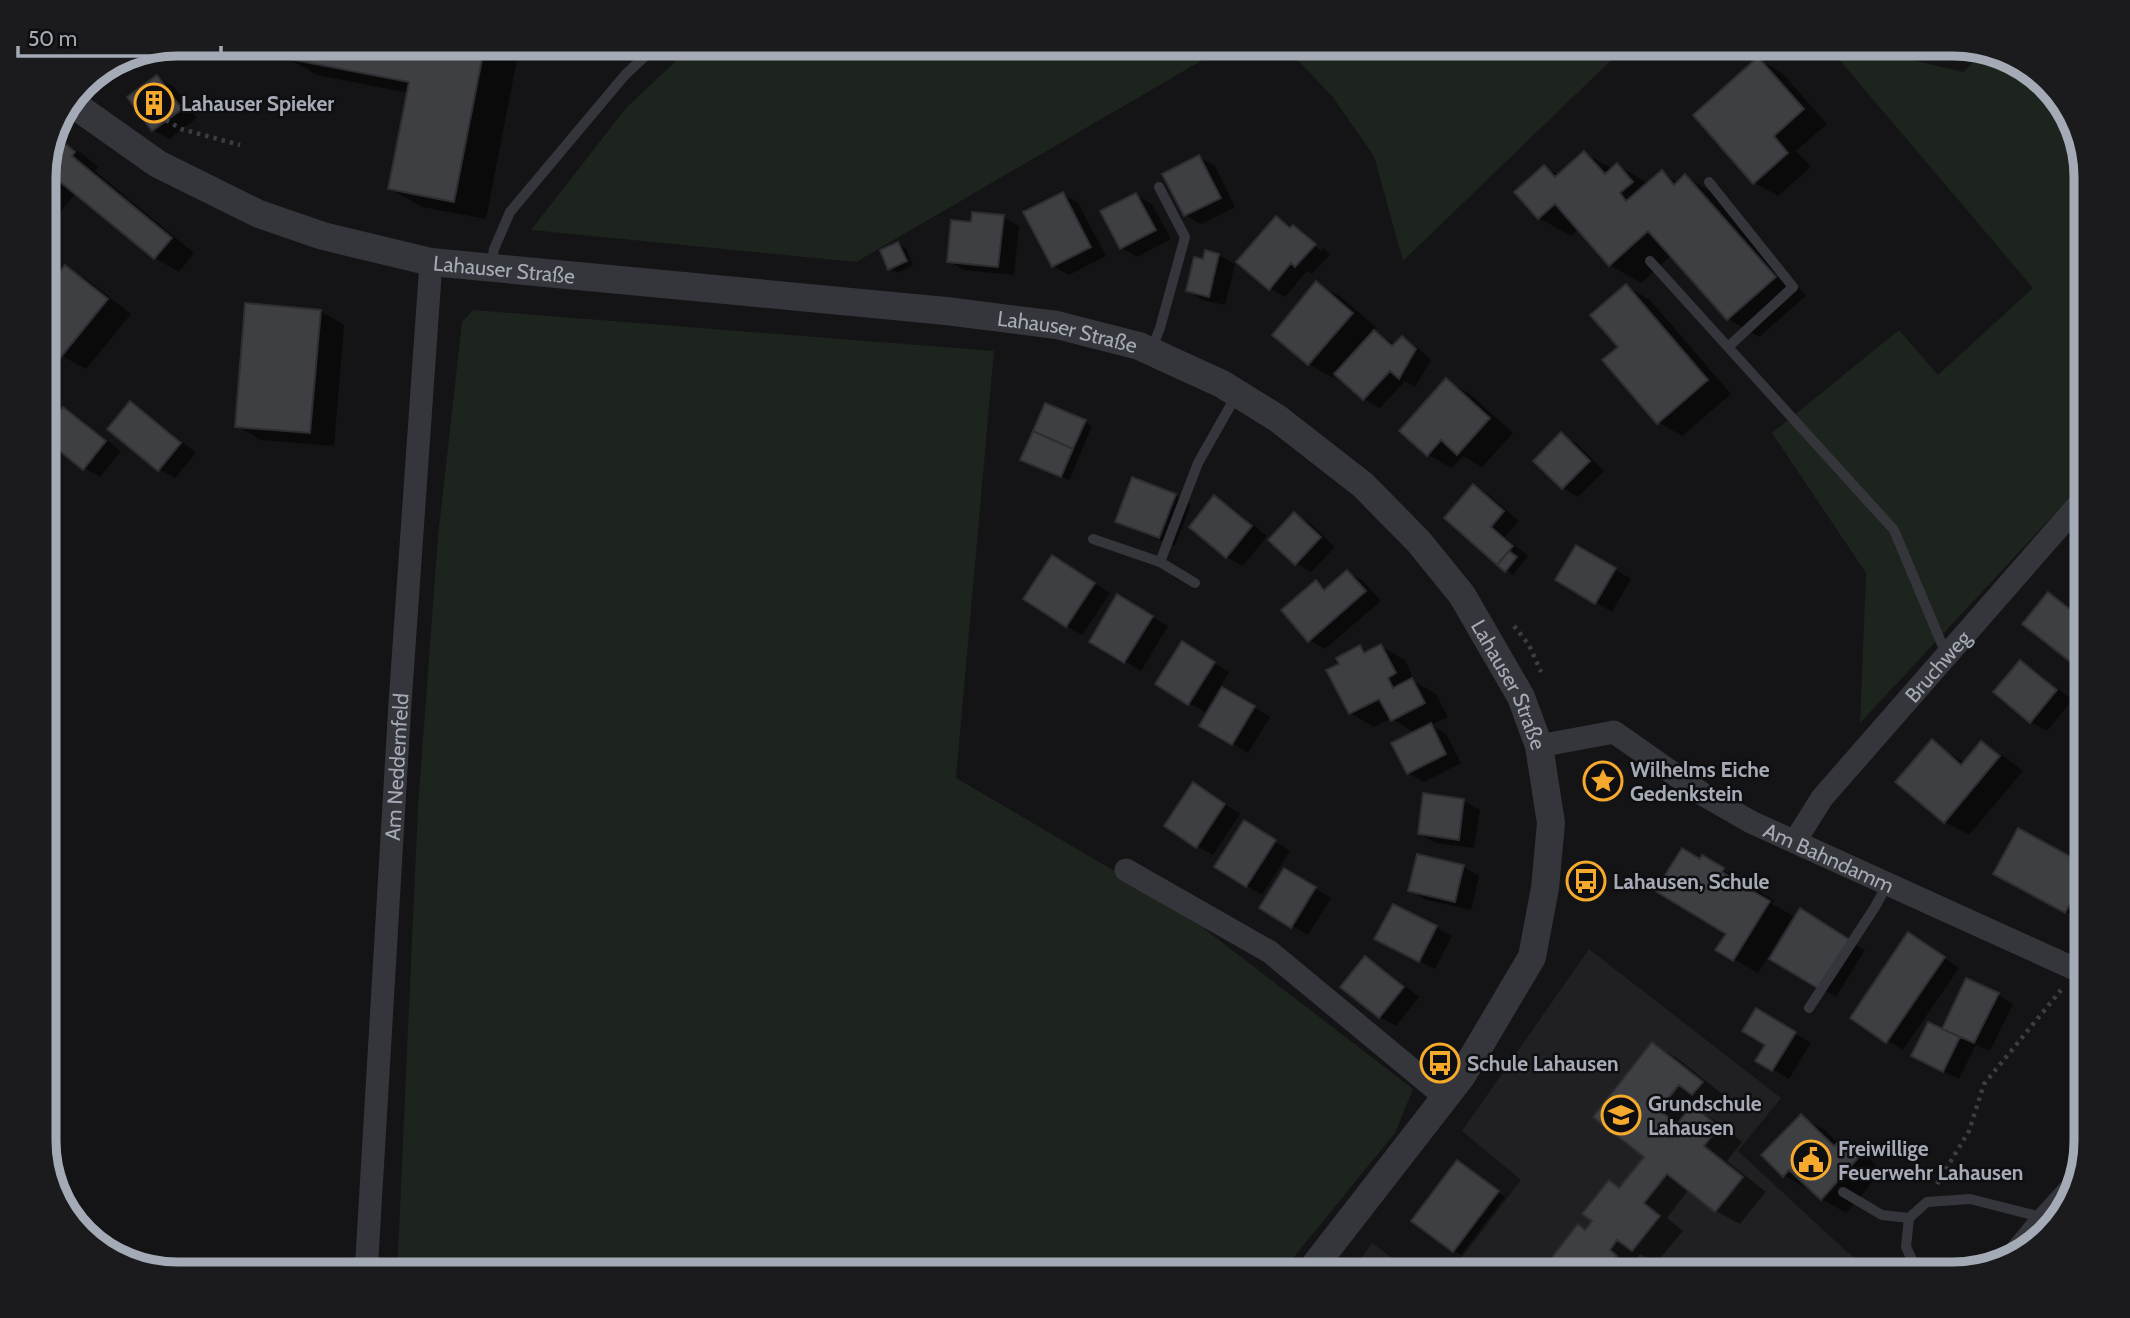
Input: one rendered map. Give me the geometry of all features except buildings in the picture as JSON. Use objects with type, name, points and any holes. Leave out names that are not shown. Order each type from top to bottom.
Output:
[{"type":"street","name":"Lahauser Straße","points":[[78,108],[158,164],[259,214],[323,236],[431,262],[946,311],[1057,325],[1139,346],[1222,384],[1277,418],[1363,485],[1419,542],[1462,595],[1487,635],[1521,697],[1539,746],[1551,823],[1545,888],[1532,957],[1479,1049],[1317,1262]]},
{"type":"street","name":"Am Neddernfeld","points":[[367,1262],[400,704],[431,262]]},
{"type":"street","name":"Bruchweg","points":[[1796,841],[1822,798],[2074,510]]},
{"type":"street","name":"Am Bahndamm","points":[[1539,746],[1615,732],[1704,795],[1751,822],[2074,968]]},
{"type":"street","points":[[1126,870],[1270,953],[1445,1097]]},
{"type":"lane","points":[[490,269],[494,249],[510,212],[625,75],[645,56]]},
{"type":"lane","points":[[1710,182],[1793,287],[1728,347]]},
{"type":"lane","points":[[1151,352],[1185,237],[1159,187]]},
{"type":"lane","points":[[1650,261],[1894,530],[1947,654]]},
{"type":"lane","points":[[1160,562],[1198,463],[1237,394]]},
{"type":"lane","points":[[1093,539],[1160,562],[1195,583]]},
{"type":"lane","points":[[1809,1008],[1887,885]]},
{"type":"lane","points":[[2011,1248],[2066,1184]]},
{"type":"lane","points":[[1843,1192],[1882,1215],[1909,1218]]},
{"type":"lane","points":[[1913,1262],[1906,1247],[1909,1218],[1927,1202],[1970,1199],[2037,1216]]},
{"type":"path","points":[[166,120],[181,129],[240,145]]},
{"type":"path","points":[[1927,1202],[1969,1130],[1984,1084],[2074,981]]},
{"type":"shaded area","points":[[681,56],[1209,56],[856,262],[531,230],[626,108]]},
{"type":"shaded area","points":[[1294,56],[1616,56],[1403,261],[1374,156],[1332,96]]},
{"type":"shaded area","points":[[1836,56],[1896,56],[1963,72],[1977,59],[2000,65],[2039,91],[2054,110],[2068,138],[2074,169],[2074,493],[1860,723],[1866,573],[1772,433],[1899,330],[1938,375],[2033,288]]},
{"type":"shaded area","points":[[473,310],[994,351],[956,778],[1176,907],[1413,1089],[1395,1133],[1290,1262],[398,1262],[418,807],[438,536],[462,322]]},
{"type":"shaded area","name":"Grundschule Lahausen","points":[[1589,949],[1781,1098],[1738,1151],[1861,1262],[1458,1262],[1521,1180],[1462,1131]]},
{"type":"shaded area","points":[[1372,1243],[1398,1262],[1359,1262]]},
{"type":"place","name":"Lahauser Spieker","points":[[154,103]]},
{"type":"place","name":"Wilhelms Eiche Gedenkstein","points":[[1603,781]]},
{"type":"place","name":"Lahausen, Schule","points":[[1586,881]]},
{"type":"place","name":"Schule Lahausen","points":[[1440,1063]]},
{"type":"place","name":"Grundschule Lahausen","points":[[1621,1115]]},
{"type":"place","name":"Freiwillige Feuerwehr Lahausen","points":[[1811,1160]]}]
